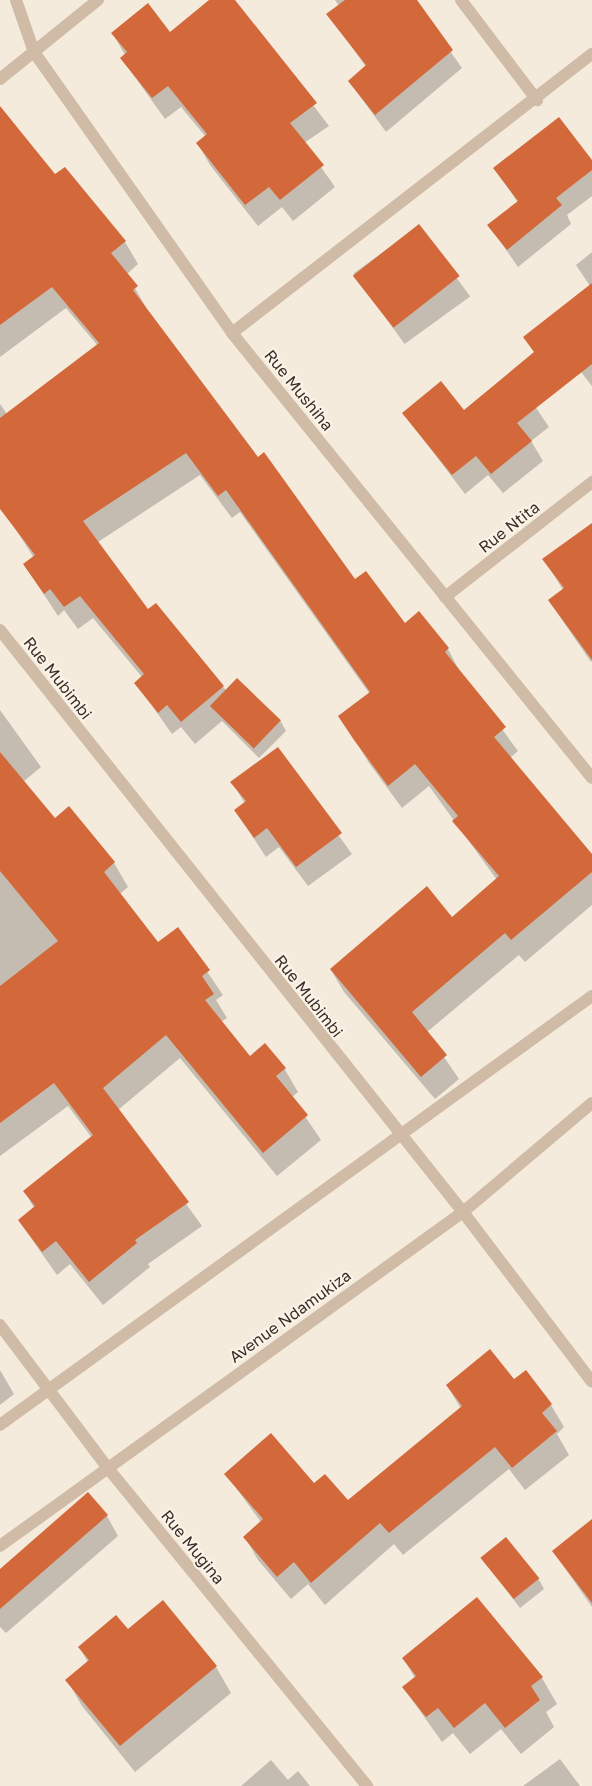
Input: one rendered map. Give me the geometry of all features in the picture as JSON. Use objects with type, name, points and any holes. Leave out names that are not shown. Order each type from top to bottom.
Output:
[{"type":"street","name":"Rue Mushiha","points":[[16,0],[34,52],[232,333],[592,778]]},
{"type":"street","points":[[0,79],[98,0]]},
{"type":"street","points":[[461,0],[537,100]]},
{"type":"street","points":[[232,333],[537,100],[592,54]]},
{"type":"street","name":"Rue Ntita","points":[[445,597],[592,482]]},
{"type":"street","name":"Rue Mubimbi","points":[[0,630],[401,1138],[463,1212],[592,1382]]},
{"type":"street","points":[[0,1425],[47,1388],[401,1138],[592,996]]},
{"type":"street","name":"Avenue Ndamukiza","points":[[0,1546],[463,1212],[592,1103]]},
{"type":"street","name":"Rue Mugina","points":[[0,1325],[107,1467],[367,1786]]},
{"type":"building","points":[[209,0],[235,0],[317,103],[290,123],[324,165],[280,200],[269,187],[245,205],[196,143],[207,134],[168,86],[152,98],[120,58],[127,52],[111,33],[148,3],[170,32]]},
{"type":"building","points":[[345,0],[417,0],[453,50],[375,115],[348,81],[366,65],[326,14]]},
{"type":"building","points":[[0,106],[55,174],[65,167],[126,241],[111,253],[138,286],[133,290],[258,457],[264,452],[355,579],[366,571],[405,623],[419,611],[449,648],[445,652],[506,727],[494,737],[592,854],[592,872],[511,940],[505,933],[412,1012],[447,1055],[421,1077],[330,969],[427,886],[452,917],[499,876],[452,821],[458,816],[415,764],[388,786],[354,740],[338,716],[370,692],[226,490],[218,496],[186,453],[83,521],[148,609],[156,603],[224,686],[181,722],[167,705],[158,713],[134,683],[144,674],[80,596],[64,607],[50,589],[44,594],[23,564],[35,555],[0,509],[0,418],[99,343],[52,287],[0,325]]},
{"type":"building","points":[[559,117],[592,160],[592,170],[556,198],[562,205],[507,250],[487,225],[518,201],[493,168]]},
{"type":"building","points":[[419,224],[460,276],[393,328],[353,276]]},
{"type":"building","points":[[592,283],[592,364],[517,423],[532,441],[491,474],[476,456],[452,475],[402,413],[441,381],[464,410],[534,352],[523,337]]},
{"type":"building","points":[[592,523],[592,660],[548,600],[564,588],[542,559]]},
{"type":"building","points":[[237,678],[281,720],[254,748],[210,706]]},
{"type":"building","points":[[278,747],[342,833],[296,867],[267,828],[254,838],[234,810],[246,801],[230,782]]},
{"type":"building","points":[[0,752],[55,818],[69,806],[115,862],[104,872],[158,942],[178,927],[210,970],[202,976],[214,994],[205,1000],[250,1056],[265,1043],[286,1068],[276,1076],[308,1115],[263,1153],[166,1035],[103,1088],[189,1202],[135,1240],[137,1243],[89,1282],[56,1241],[42,1252],[18,1220],[35,1206],[23,1191],[93,1135],[54,1083],[0,1123],[0,986],[58,941],[0,871]]},
{"type":"building","points":[[490,1349],[514,1379],[526,1370],[552,1404],[542,1413],[557,1431],[512,1468],[495,1447],[389,1533],[380,1523],[311,1583],[294,1562],[277,1577],[243,1537],[263,1519],[224,1474],[271,1433],[314,1483],[325,1474],[348,1500],[462,1406],[446,1385]]},
{"type":"building","points":[[88,1492],[108,1515],[0,1609],[0,1569]]},
{"type":"building","points":[[592,1519],[592,1603],[552,1551]]},
{"type":"building","points":[[506,1537],[539,1578],[514,1599],[480,1558]]},
{"type":"building","points":[[477,1597],[543,1677],[531,1686],[540,1700],[505,1728],[485,1703],[454,1728],[438,1708],[426,1717],[402,1687],[416,1676],[402,1658]]},
{"type":"building","points":[[163,1600],[217,1666],[120,1746],[65,1680],[89,1660],[78,1647],[116,1615],[128,1629]]}]
